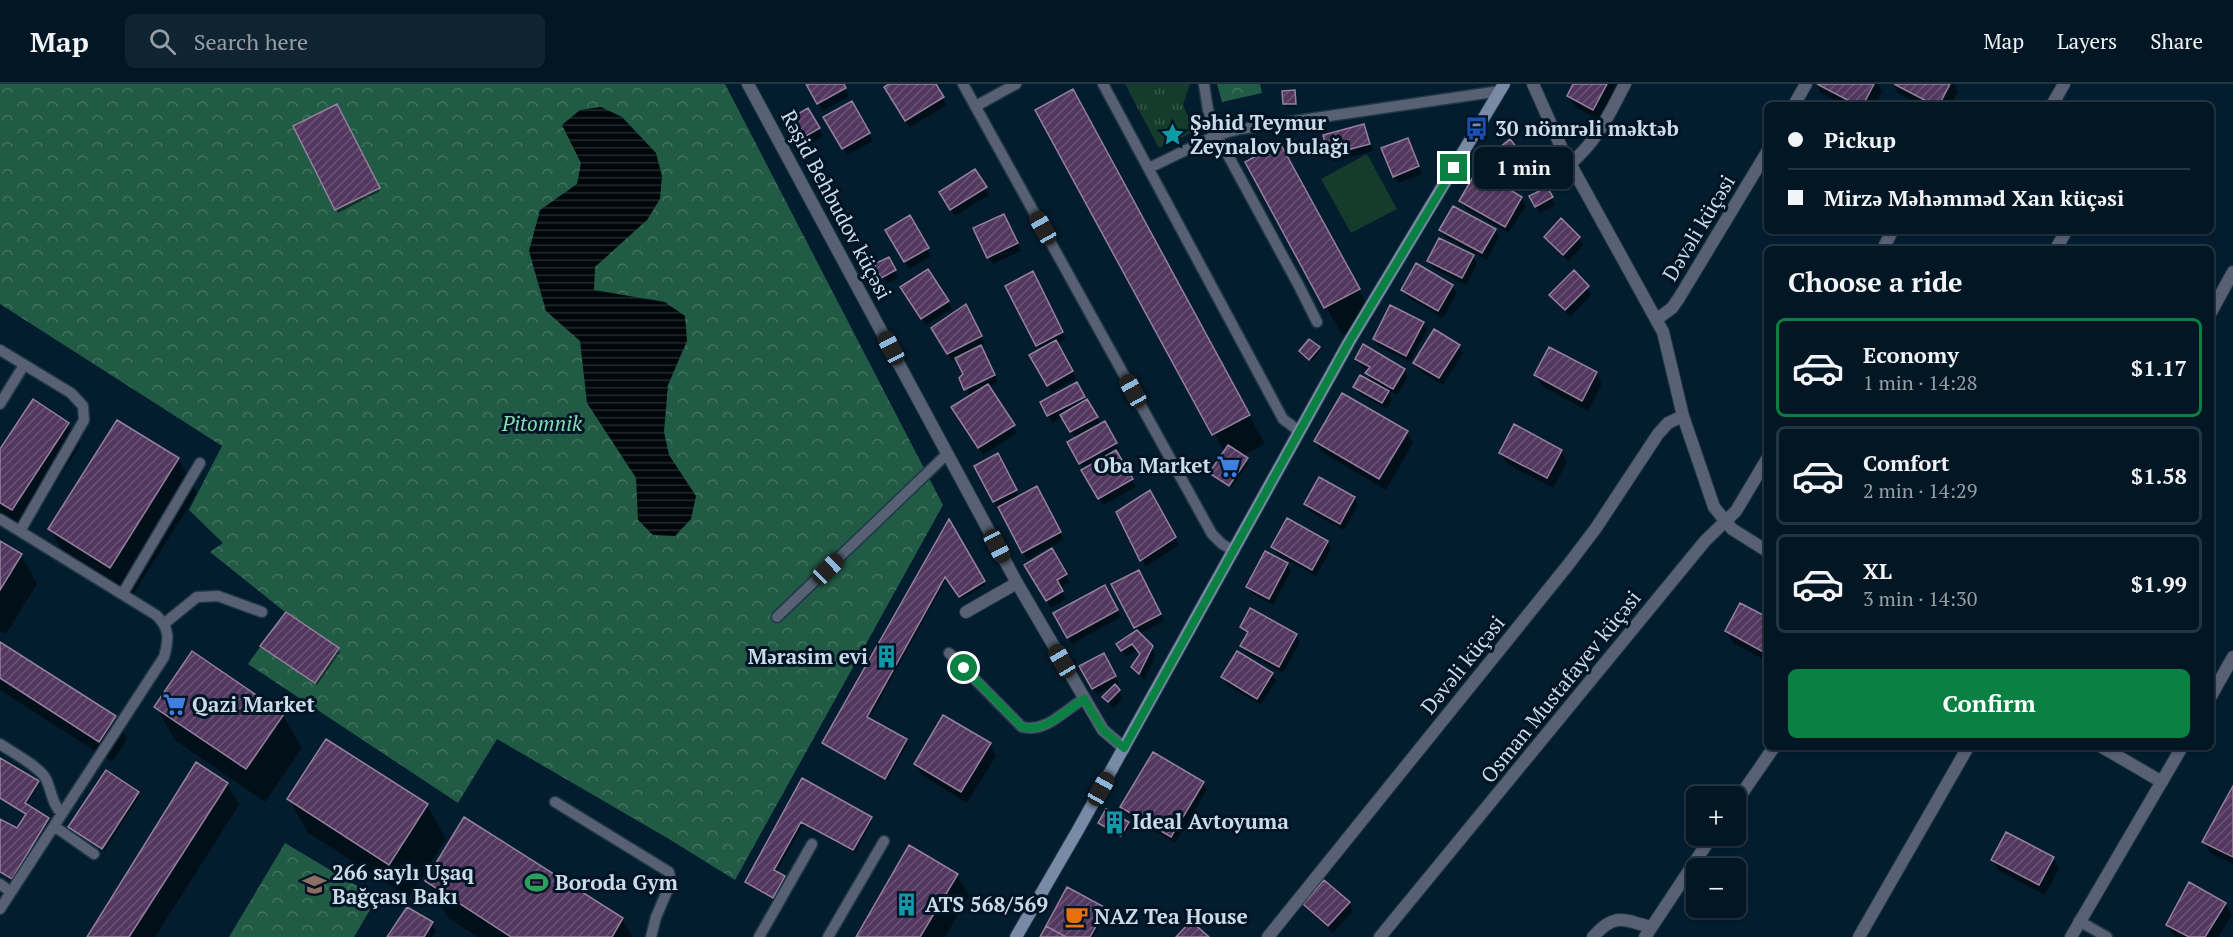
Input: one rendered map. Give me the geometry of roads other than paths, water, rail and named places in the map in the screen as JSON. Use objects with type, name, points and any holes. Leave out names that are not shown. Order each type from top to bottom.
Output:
[{"type":"street","name":"Rəşid Behbudov küçəsi","points":[[748,84],[1017,583],[1103,730],[1124,748]]},
{"type":"street","points":[[1533,84],[1570,164],[1658,319],[1683,416],[1714,507],[1725,522],[1740,535],[1764,549]]},
{"type":"street","points":[[1570,164],[1587,149],[1596,137],[1625,84]]},
{"type":"street","points":[[1796,102],[1806,84]]},
{"type":"street","points":[[2054,102],[2064,84]]},
{"type":"street","points":[[1016,937],[1124,748],[1349,342],[1502,88]]},
{"type":"street","name":"Dəvəli küçəsi","points":[[1658,319],[1672,308],[1679,298],[1764,157]]},
{"type":"street","points":[[2214,307],[2233,272]]},
{"type":"street","name":"Dəvəli küçəsi","points":[[1268,937],[1568,565],[1596,528],[1658,434],[1668,423],[1683,416]]},
{"type":"street","name":"Osman Mustafayev küçəsi","points":[[1380,937],[1705,541],[1725,522],[1746,496],[1764,464]]},
{"type":"street","points":[[966,612],[1017,583]]},
{"type":"street","points":[[2214,691],[2233,657]]},
{"type":"street","points":[[1746,788],[1772,750]]},
{"type":"street","points":[[1859,937],[1966,750]]},
{"type":"street","points":[[2107,750],[2162,782]]},
{"type":"street","points":[[2071,937],[2180,750]]},
{"type":"street","points":[[1593,937],[1605,924],[1624,919],[1648,932],[1705,846]]},
{"type":"lane","points":[[963,84],[1212,534],[1234,551]]},
{"type":"lane","points":[[975,106],[1016,84]]},
{"type":"lane","points":[[1103,84],[1283,419],[1299,432]]},
{"type":"lane","points":[[1203,84],[1208,110],[1217,135],[1317,322]]},
{"type":"lane","points":[[1149,168],[1217,135],[1240,129],[1502,88]]},
{"type":"lane","points":[[0,350],[71,393],[83,406],[84,420],[20,531]]},
{"type":"lane","points":[[0,404],[24,365]]},
{"type":"lane","points":[[777,617],[948,453]]},
{"type":"lane","points":[[123,593],[200,462]]},
{"type":"lane","points":[[0,519],[156,615],[165,623],[168,643],[164,657],[0,909]]},
{"type":"lane","points":[[165,623],[197,597],[218,596],[262,612]]},
{"type":"lane","points":[[949,653],[1022,727],[1033,730],[1043,727],[1084,699]]},
{"type":"lane","points":[[0,744],[40,771],[45,778],[56,808],[62,814]]},
{"type":"lane","points":[[555,802],[669,872],[671,882],[656,917],[651,937]]},
{"type":"lane","points":[[54,826],[94,854]]},
{"type":"lane","points":[[828,937],[884,841]]},
{"type":"lane","points":[[759,937],[812,844]]},
{"type":"lane","points":[[0,884],[11,892]]},
{"type":"lane","points":[[2079,921],[2107,937]]},
{"type":"place","name":"30 nömrəli məktəb","points":[[1477,129]]},
{"type":"place","name":"Şəhid Teymur Zeynalov bulağı","points":[[1172,135]]},
{"type":"place","name":"Oba Market","points":[[1229,466]]},
{"type":"place","name":"Mərasim evi","points":[[886,657]]},
{"type":"place","name":"Qazi Market","points":[[174,705]]},
{"type":"place","name":"Ideal Avtoyuma","points":[[1114,822]]},
{"type":"place","name":"Boroda Gym","points":[[537,883]]},
{"type":"place","name":"266 saylı Uşaq Bağçası Bakı","points":[[314,885]]},
{"type":"place","name":"ATS 568/569","points":[[907,905]]},
{"type":"place","name":"NAZ Tea House","points":[[1076,917]]},
{"type":"park label","name":"Pitomnik","points":[[542,424]]}]
